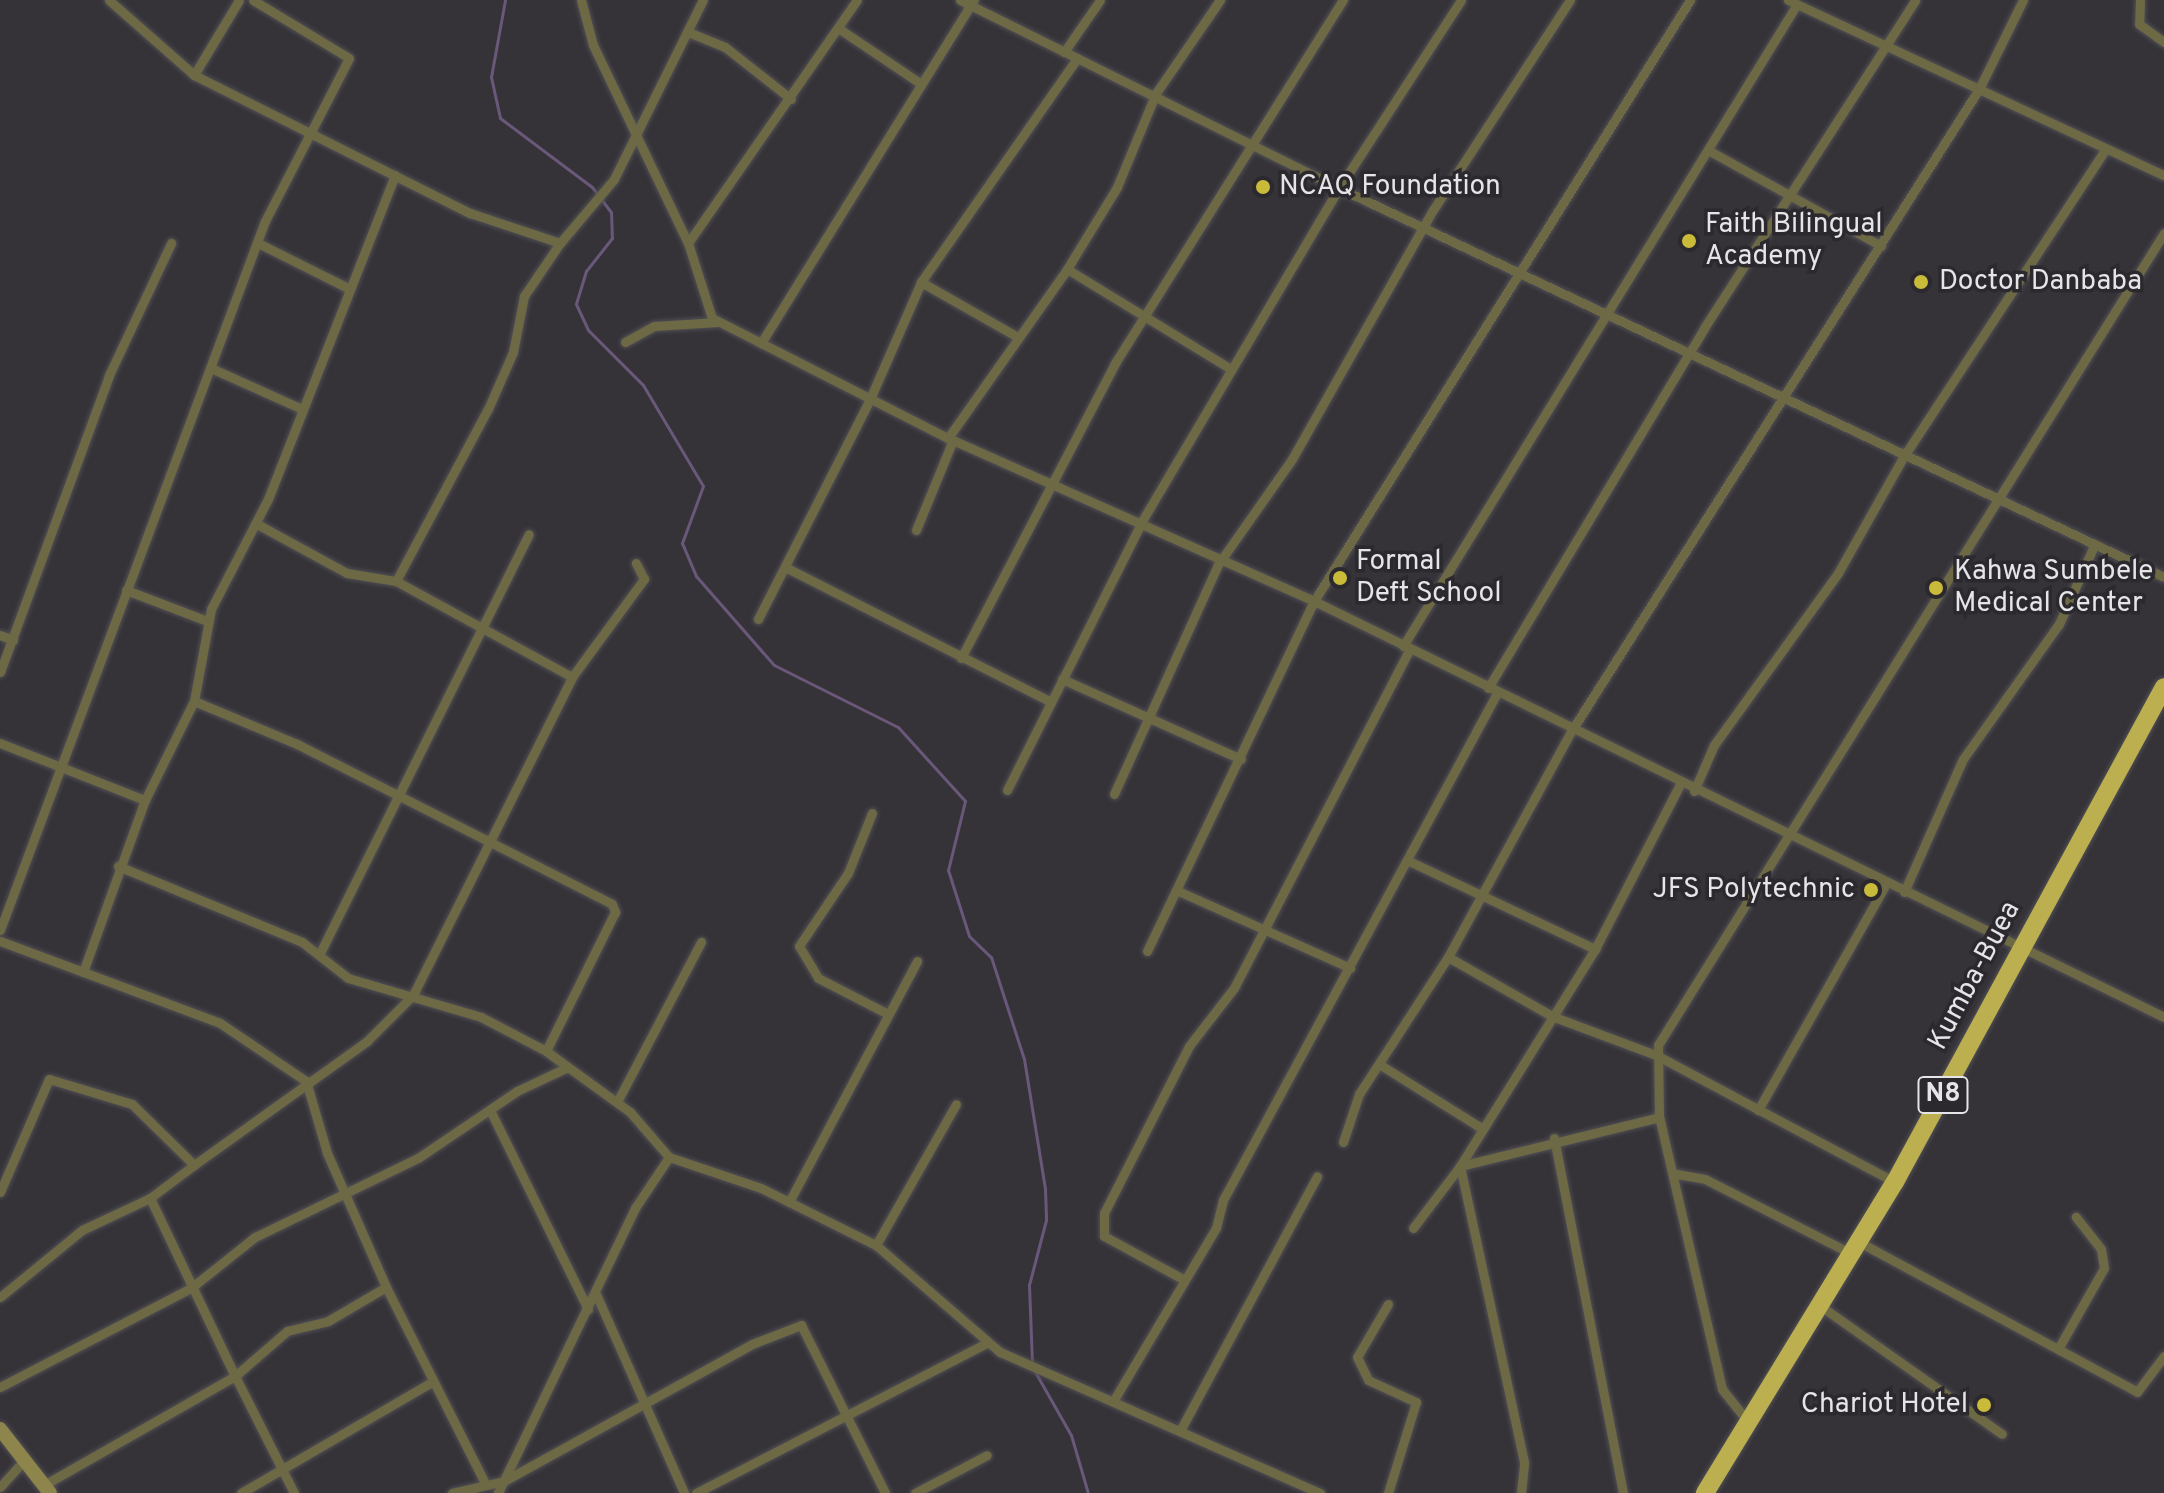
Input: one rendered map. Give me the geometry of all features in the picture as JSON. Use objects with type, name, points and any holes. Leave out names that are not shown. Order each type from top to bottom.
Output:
[{"type":"highway","name":"Kumba-Buea","points":[[1705,1493],[1751,1425],[1895,1182],[2164,687]]},
{"type":"street","points":[[109,0],[194,75],[470,213],[560,243]]},
{"type":"street","points":[[194,75],[239,0]]},
{"type":"street","points":[[0,930],[258,243],[349,58],[253,0]]},
{"type":"street","points":[[581,0],[593,45],[637,129],[688,243],[718,322]]},
{"type":"street","points":[[396,581],[488,409],[513,352],[524,296],[560,243],[609,187],[703,0]]},
{"type":"street","points":[[688,243],[857,0]]},
{"type":"street","points":[[960,0],[972,3],[1064,52],[1156,93],[1339,188],[1526,270],[1608,313],[2093,548],[2164,577]]},
{"type":"street","points":[[1064,52],[1100,0]]},
{"type":"street","points":[[916,530],[951,439],[1067,269],[1117,187],[1156,93],[1220,0]]},
{"type":"street","points":[[961,658],[1049,481],[1143,316],[1343,0]]},
{"type":"street","points":[[1007,790],[1142,521],[1339,188],[1461,0]]},
{"type":"street","points":[[1114,794],[1219,563],[1292,459],[1428,225],[1570,0]]},
{"type":"street","points":[[1147,951],[1314,601],[1526,270],[1690,0]]},
{"type":"street","points":[[1115,1398],[1181,1278],[1216,1228],[1223,1200],[1350,968],[1394,879],[1411,862],[1492,690],[1692,354],[1791,196],[1891,47],[1915,0]]},
{"type":"street","points":[[1343,1142],[1379,1064],[1486,892],[1572,730],[1780,396],[1881,246],[1979,89],[2023,0]]},
{"type":"street","points":[[2140,0],[2139,24],[2164,42]]},
{"type":"street","points":[[1181,1278],[1104,1236],[1100,1223],[1129,1171],[1133,1147],[1263,929],[1406,648],[1708,150],[1792,2],[2164,175]]},
{"type":"street","points":[[761,343],[972,3]]},
{"type":"street","points":[[838,28],[920,83]]},
{"type":"street","points":[[688,32],[725,47],[791,99]]},
{"type":"street","points":[[758,619],[870,399],[921,282],[1077,58]]},
{"type":"street","points":[[1694,791],[1714,745],[1838,573],[1904,456],[2106,149]]},
{"type":"street","points":[[1708,150],[1881,246]]},
{"type":"street","points":[[83,972],[118,866],[145,800],[194,701],[207,621],[257,524],[395,175]]},
{"type":"street","points":[[1751,1425],[1722,1389],[1677,1174],[1659,1117],[1656,1055],[2164,233]]},
{"type":"street","points":[[0,672],[109,375],[171,243]]},
{"type":"street","points":[[258,243],[350,289]]},
{"type":"street","points":[[1067,269],[1231,369]]},
{"type":"street","points":[[921,282],[1018,337]]},
{"type":"street","points":[[625,342],[654,326],[718,322],[951,439],[1142,521],[1219,563],[1314,601],[1679,786],[2164,1017]]},
{"type":"street","points":[[213,369],[302,409]]},
{"type":"street","points":[[257,524],[347,573],[396,581],[572,677]]},
{"type":"street","points":[[319,955],[395,792],[484,629],[529,534]]},
{"type":"street","points":[[1904,892],[1963,759],[2059,624],[2093,548]]},
{"type":"street","points":[[0,1297],[82,1230],[150,1198],[306,1081],[367,1041],[413,995],[572,677],[644,579],[636,563]]},
{"type":"street","points":[[785,567],[1051,702]]},
{"type":"street","points":[[126,590],[207,621]]},
{"type":"street","points":[[0,635],[13,640]]},
{"type":"street","points":[[1062,679],[1241,759]]},
{"type":"street","points":[[194,701],[493,840],[615,909],[546,1051]]},
{"type":"street","points":[[0,743],[145,800]]},
{"type":"street","points":[[1413,1228],[1460,1166],[1480,1127],[1595,949],[1679,786]]},
{"type":"street","points":[[872,813],[848,873],[799,946],[818,978],[886,1013]]},
{"type":"street","points":[[1411,862],[1486,892],[1595,949]]},
{"type":"street","points":[[118,866],[319,955],[348,978],[481,1017],[546,1051],[617,1102],[669,1157],[789,1202],[876,1245],[986,1343],[1115,1398],[1320,1493]]},
{"type":"street","points":[[1758,1110],[1886,884]]},
{"type":"street","points":[[1176,890],[1350,968]]},
{"type":"street","points":[[0,941],[220,1023],[306,1081],[347,1195],[386,1287],[430,1383],[484,1481]]},
{"type":"street","points":[[617,1102],[701,942]]},
{"type":"street","points":[[1448,957],[1552,1016],[1656,1055],[1895,1182]]},
{"type":"street","points":[[789,1202],[886,1013],[917,961]]},
{"type":"street","points":[[1379,1064],[1480,1127]]},
{"type":"street","points":[[0,1387],[191,1288],[255,1237],[347,1195],[568,1067]]},
{"type":"street","points":[[0,1192],[49,1079],[132,1104],[194,1165]]},
{"type":"street","points":[[876,1245],[956,1104]]},
{"type":"street","points":[[490,1110],[588,1309]]},
{"type":"street","points":[[1460,1166],[1554,1138],[1659,1117]]},
{"type":"street","points":[[1554,1138],[1623,1493]]},
{"type":"street","points":[[498,1493],[635,1208],[669,1157]]},
{"type":"street","points":[[1460,1166],[1524,1462],[1521,1493]]},
{"type":"street","points":[[1677,1174],[1705,1179],[1855,1248],[2137,1392],[2147,1388],[2164,1356]]},
{"type":"street","points":[[1181,1429],[1317,1176]]},
{"type":"street","points":[[150,1198],[191,1288],[294,1493]]},
{"type":"street","points":[[2058,1349],[2104,1268],[2101,1249],[2076,1217]]},
{"type":"street","points":[[0,1429],[47,1489],[235,1376],[287,1331],[328,1321],[386,1287]]},
{"type":"street","points":[[596,1294],[643,1407],[684,1493]]},
{"type":"street","points":[[1388,1304],[1357,1357],[1368,1380],[1416,1402],[1388,1493]]},
{"type":"street","points":[[1822,1307],[2002,1434]]},
{"type":"street","points":[[452,1493],[484,1481],[504,1481],[643,1407],[752,1344],[801,1325],[885,1493]]},
{"type":"street","points":[[696,1493],[986,1343]]},
{"type":"street","points":[[241,1493],[430,1383]]},
{"type":"street","points":[[915,1493],[987,1455]]},
{"type":"street","points":[[0,1487],[24,1460]]},
{"type":"waterway","points":[[505,0],[491,77],[500,118],[592,187],[611,212],[612,238],[586,271],[576,304],[588,330],[643,385],[703,486],[682,543],[696,576],[774,665],[898,727],[965,801],[948,870],[969,936],[991,957],[1024,1059],[1045,1189],[1046,1220],[1029,1285],[1032,1363]]},
{"type":"waterway","points":[[1034,1370],[1071,1435],[1088,1493]]},
{"type":"place","name":"NCAQ Foundation","points":[[1263,187]]},
{"type":"place","name":"Faith Bilingual Academy","points":[[1689,241]]},
{"type":"place","name":"Doctor Danbaba","points":[[1921,282]]},
{"type":"place","name":"Formal Deft School","points":[[1340,578]]},
{"type":"place","name":"Kahwa Sumbele Medical Center","points":[[1936,588]]},
{"type":"place","name":"JFS Polytechnic","points":[[1871,890]]},
{"type":"place","name":"Chariot Hotel","points":[[1984,1405]]}]
